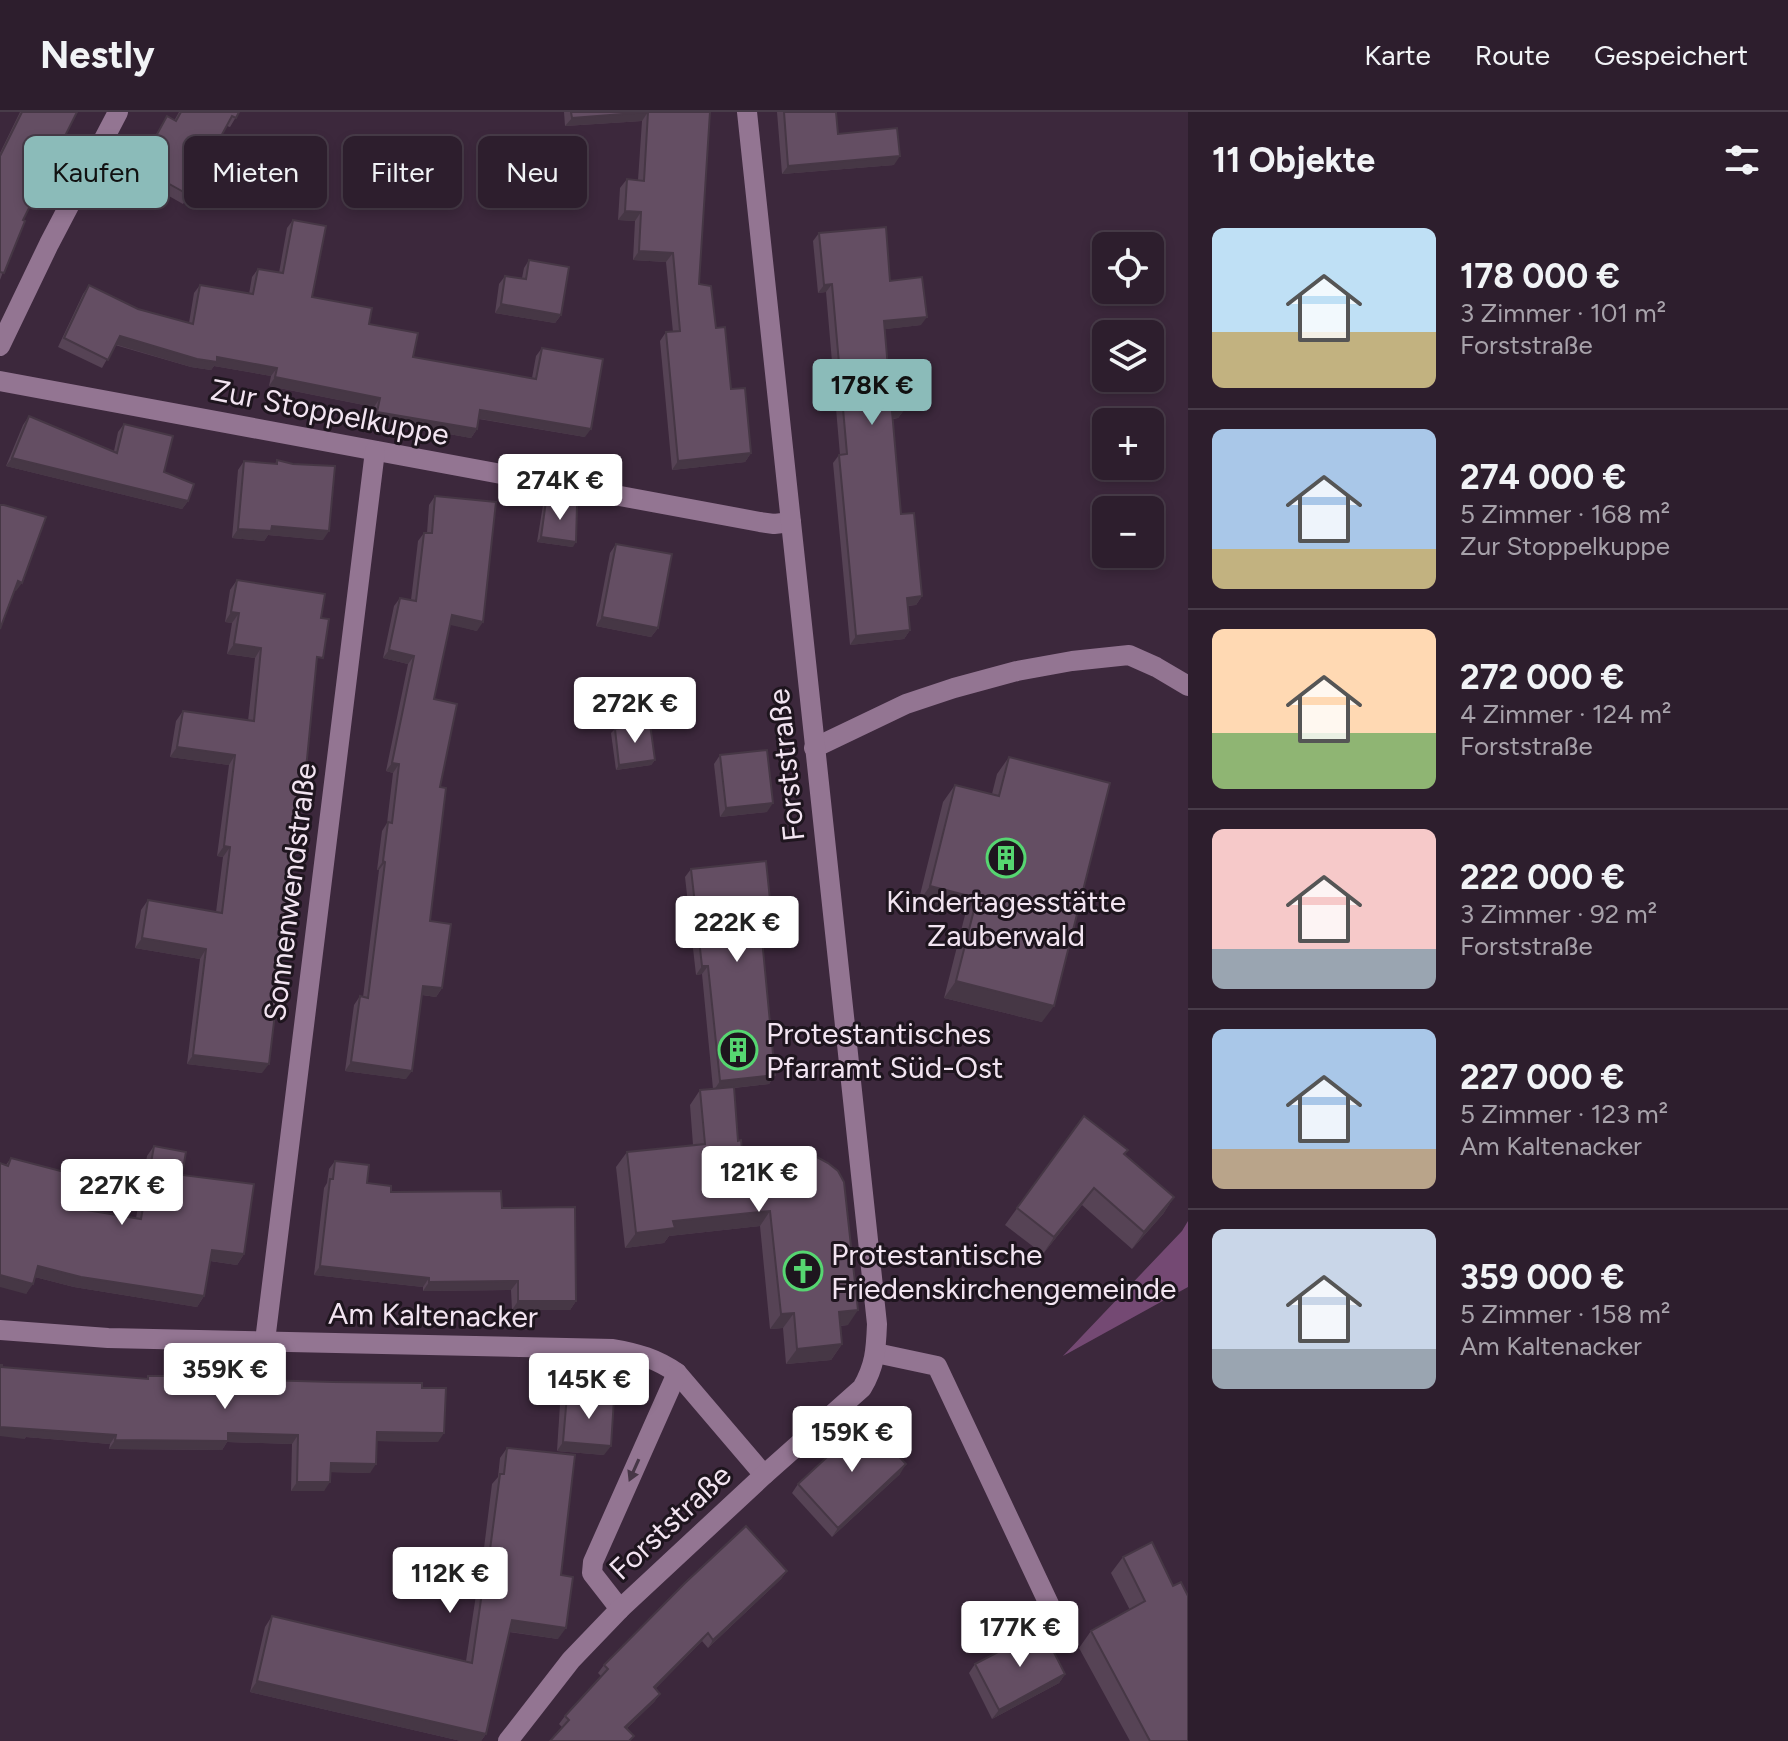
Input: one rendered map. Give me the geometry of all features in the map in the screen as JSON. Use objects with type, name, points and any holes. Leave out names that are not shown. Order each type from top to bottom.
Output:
[{"type":"street","points":[[0,346],[118,112]]},
{"type":"street","name":"Forststraße","points":[[508,1741],[571,1660],[620,1609],[862,1388],[871,1373],[876,1353],[877,1324],[747,112]]},
{"type":"street","name":"Zur Stoppelkuppe","points":[[0,381],[760,522],[791,522]]},
{"type":"street","name":"Sonnenwendstraße","points":[[265,1341],[375,451]]},
{"type":"street","points":[[814,748],[906,704],[1017,671],[1072,661],[1129,655],[1188,686]]},
{"type":"street","name":"Am Kaltenacker","points":[[0,1330],[108,1338],[613,1349],[640,1354],[663,1363],[677,1373],[764,1475]]},
{"type":"street","points":[[876,1353],[937,1366],[1056,1619]]},
{"type":"street","points":[[620,1609],[592,1573],[593,1562],[677,1373]]},
{"type":"shaded area","points":[[1188,1221],[1188,1287],[1063,1356],[1182,1231]]},
{"type":"building","points":[[22,112],[77,112],[65,136],[24,136],[24,208],[29,208],[4,273],[0,272],[0,156]]},
{"type":"building","points":[[181,112],[239,112],[236,118],[232,116],[221,136],[184,136],[184,192],[168,183],[168,136],[156,136],[167,116],[176,121]]},
{"type":"building","points":[[571,112],[648,112],[572,118]]},
{"type":"building","points":[[648,112],[710,112],[699,284],[711,286],[716,328],[725,327],[731,389],[745,388],[751,453],[678,461],[666,332],[680,331],[673,253],[639,251],[641,212],[625,211],[627,179],[644,181]]},
{"type":"building","points":[[784,112],[836,112],[838,134],[897,128],[900,156],[788,166]]},
{"type":"building","points":[[293,220],[326,226],[312,297],[372,308],[369,324],[418,333],[413,357],[536,379],[542,348],[603,359],[591,429],[480,410],[477,429],[377,412],[380,398],[275,377],[277,368],[217,357],[217,362],[197,359],[120,336],[108,360],[64,338],[89,285],[138,309],[193,324],[200,285],[253,294],[258,269],[283,273]]},
{"type":"building","points":[[886,227],[890,281],[922,277],[927,317],[884,321],[889,380],[901,379],[904,410],[892,411],[901,514],[914,513],[922,596],[907,598],[910,630],[856,636],[839,455],[847,454],[832,284],[824,285],[819,233]]},
{"type":"building","points":[[529,260],[569,267],[561,315],[501,304],[505,276],[526,279]]},
{"type":"building","points":[[29,416],[117,453],[124,424],[173,436],[164,472],[194,484],[188,501],[12,458]]},
{"type":"building","points":[[277,460],[335,466],[329,531],[272,526],[271,531],[238,529],[244,461],[277,464]]},
{"type":"building","points":[[435,496],[496,502],[483,622],[452,615],[434,699],[457,704],[440,787],[446,788],[430,921],[451,924],[442,988],[423,986],[412,1071],[351,1062],[360,996],[368,998],[388,822],[392,823],[399,764],[392,763],[414,656],[389,650],[400,598],[416,601],[424,533],[432,533]]},
{"type":"building","points":[[546,501],[577,505],[576,542],[541,537]]},
{"type":"building","points":[[0,505],[46,517],[22,583],[18,581],[0,629]]},
{"type":"building","points":[[616,544],[672,554],[658,628],[602,617]]},
{"type":"building","points":[[237,580],[325,594],[321,618],[329,619],[323,658],[317,657],[307,759],[276,980],[279,980],[269,1064],[193,1055],[206,949],[142,938],[148,900],[222,913],[230,847],[224,846],[235,755],[177,747],[183,711],[254,721],[261,648],[234,644],[239,613],[231,612]]},
{"type":"building","points":[[650,724],[655,760],[619,765],[615,729]]},
{"type":"building","points":[[767,750],[773,803],[726,808],[720,755]]},
{"type":"building","name":"Kindertagesstätte Zauberwald","points":[[1009,757],[1110,783],[1054,1006],[956,981],[977,898],[930,886],[955,785],[999,796]]},
{"type":"building","points":[[766,861],[774,938],[762,939],[775,1075],[720,1081],[708,966],[702,966],[691,869]]},
{"type":"building","points":[[734,1087],[746,1189],[792,1160],[804,1157],[817,1157],[828,1163],[838,1171],[844,1182],[858,1310],[839,1312],[842,1344],[797,1349],[794,1313],[781,1314],[770,1211],[673,1221],[675,1228],[636,1233],[627,1152],[705,1144],[700,1090]]},
{"type":"building","points":[[1084,1116],[1128,1150],[1124,1154],[1174,1197],[1144,1232],[1094,1188],[1054,1237],[1017,1208]]},
{"type":"building","points":[[154,1146],[186,1152],[182,1175],[254,1184],[244,1254],[212,1250],[204,1296],[81,1277],[38,1266],[33,1284],[0,1275],[0,1163],[8,1166],[11,1158],[76,1175],[68,1207],[141,1219]]},
{"type":"building","points":[[335,1161],[369,1165],[367,1183],[391,1186],[391,1192],[501,1191],[502,1208],[575,1207],[576,1301],[518,1301],[518,1281],[429,1282],[429,1278],[320,1266],[330,1179],[333,1179]]},
{"type":"building","points":[[0,1365],[148,1379],[148,1376],[194,1376],[422,1383],[422,1388],[446,1388],[444,1433],[377,1432],[376,1464],[331,1463],[330,1482],[297,1482],[298,1435],[228,1433],[228,1441],[115,1440],[116,1435],[0,1427]]},
{"type":"building","points":[[567,1395],[614,1399],[611,1446],[563,1442]]},
{"type":"building","points":[[866,1421],[906,1464],[838,1528],[798,1484]]},
{"type":"building","points":[[507,1448],[575,1455],[561,1575],[573,1577],[566,1628],[512,1620],[486,1734],[257,1681],[272,1616],[472,1663],[500,1474],[504,1474]]},
{"type":"building","points":[[746,1526],[787,1571],[713,1640],[708,1633],[654,1687],[660,1694],[625,1727],[634,1736],[629,1741],[550,1741],[569,1720],[565,1716],[608,1669],[604,1665]]},
{"type":"building","points":[[1152,1542],[1173,1586],[1181,1582],[1188,1596],[1188,1741],[1150,1741],[1091,1631],[1145,1601],[1123,1557]]},
{"type":"building","points":[[1042,1629],[1065,1674],[999,1710],[975,1664]]},
{"type":"place","name":"Kindertagesstätte Zauberwald","points":[[1006,858]]},
{"type":"place","name":"Protestantisches Pfarramt Süd-Ost","points":[[738,1050]]},
{"type":"place","name":"Protestantische Friedenskirchengemeinde","points":[[803,1271]]}]
